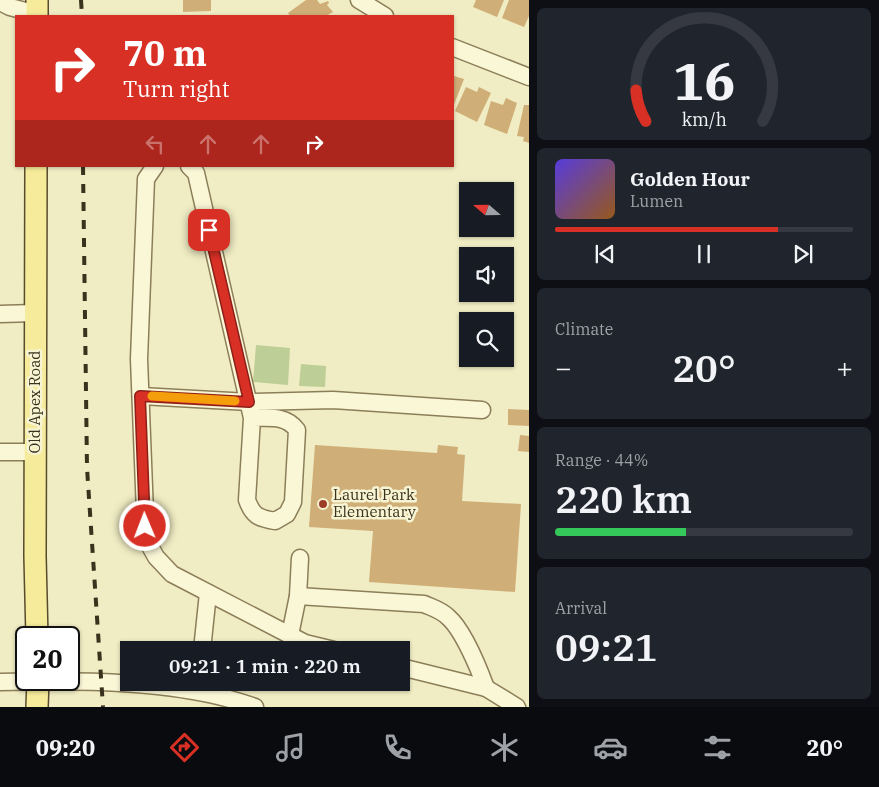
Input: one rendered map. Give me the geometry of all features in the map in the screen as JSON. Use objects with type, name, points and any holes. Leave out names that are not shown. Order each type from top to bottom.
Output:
[{"type":"main road","name":"Old Apex Road","points":[[36,167],[37,626]]},
{"type":"main road","points":[[37,707],[38,691]]},
{"type":"street","points":[[359,0],[383,15]]},
{"type":"street","points":[[0,2],[10,7],[37,10]]},
{"type":"street","points":[[454,48],[529,77]]},
{"type":"street","points":[[154,167],[146,179],[139,359],[146,538],[156,557],[172,574],[301,641]]},
{"type":"street","points":[[190,167],[196,173],[252,418],[247,500],[252,512],[262,519],[275,521],[287,514],[293,502],[297,430],[292,423],[280,418],[252,418]]},
{"type":"street","points":[[0,314],[35,314]]},
{"type":"street","points":[[140,396],[249,402],[333,400],[482,410]]},
{"type":"street","points":[[0,452],[36,452]]},
{"type":"street","points":[[290,635],[298,596],[300,558]]},
{"type":"street","points":[[203,641],[208,592]]},
{"type":"street","points":[[298,596],[424,604],[438,610],[450,618],[477,663],[486,688]]},
{"type":"street","points":[[410,669],[486,688],[517,707]]},
{"type":"street","points":[[0,682],[15,681]]},
{"type":"street","points":[[80,682],[120,684]]},
{"type":"street","points":[[206,691],[255,707]]},
{"type":"green space","points":[[256,345],[290,348],[288,385],[253,382]]},
{"type":"green space","points":[[301,364],[326,366],[325,387],[299,386]]},
{"type":"building","points":[[183,0],[211,0],[211,11],[183,12]]},
{"type":"building","points":[[306,0],[317,0],[320,4],[328,1],[327,5],[333,12],[328,15],[289,15],[288,13]]},
{"type":"building","points":[[476,0],[504,0],[497,17],[473,7]]},
{"type":"building","points":[[509,0],[529,0],[529,16],[524,27],[502,18]]},
{"type":"building","points":[[454,76],[464,79],[454,104]]},
{"type":"building","points":[[466,87],[477,92],[479,87],[491,93],[477,122],[455,111]]},
{"type":"building","points":[[506,98],[517,103],[507,134],[484,125],[491,101],[503,105]]},
{"type":"building","points":[[524,105],[529,105],[529,143],[523,141],[524,137],[517,136]]},
{"type":"building","points":[[508,409],[529,410],[529,426],[508,425]]},
{"type":"building","points":[[520,435],[529,436],[529,452],[518,451]]},
{"type":"building","points":[[315,445],[437,453],[438,445],[458,447],[457,454],[465,455],[462,501],[521,504],[515,592],[369,582],[373,531],[309,527]]},
{"type":"railway","points":[[81,0],[82,15]]},
{"type":"railway","points":[[83,167],[87,468],[103,707]]},
{"type":"slow traffic","points":[[152,396],[235,401]]},
{"type":"place","name":"Laurel Park Elementary","points":[[323,504]]},
{"type":"route","points":[[145,526],[140,396],[249,402],[209,230]]}]
